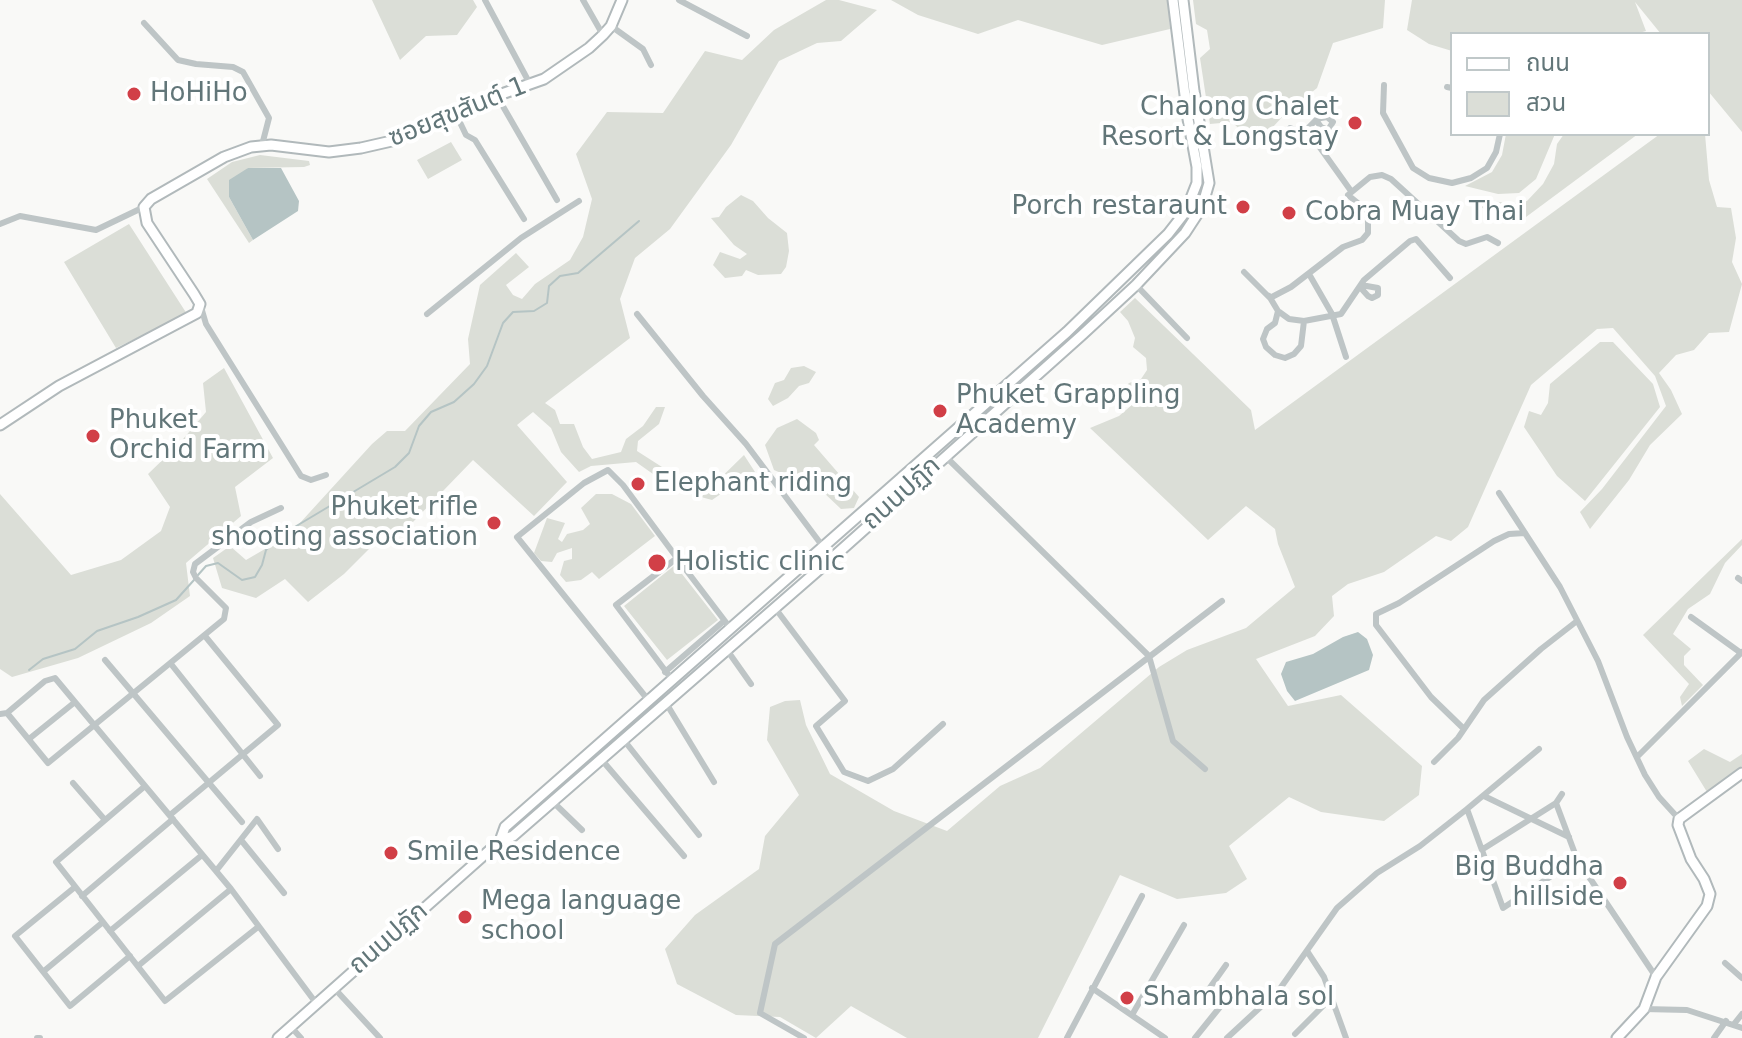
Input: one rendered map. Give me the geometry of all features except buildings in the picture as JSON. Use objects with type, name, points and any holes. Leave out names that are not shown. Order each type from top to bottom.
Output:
[{"type":"main road","name":"ซอยสุขสันต์ 1","points":[[144,207],[151,199],[224,157],[262,145],[329,152],[396,140],[455,112],[544,79],[603,35],[611,26],[622,0]]},
{"type":"main road","points":[[1173,0],[1197,167],[1194,195],[1206,198]]},
{"type":"main road","name":"ถนนปฏัก","points":[[278,1038],[500,841],[513,836],[775,608],[1136,285],[1185,233],[1206,198],[1209,183],[1183,0]]},
{"type":"main road","name":"ถนนปฏัก","points":[[500,841],[505,827],[673,681],[728,626],[824,548],[1067,332],[1148,254],[1186,211],[1194,195]]},
{"type":"main road","points":[[0,425],[59,386],[197,313],[200,304],[147,223],[144,207]]},
{"type":"main road","points":[[953,433],[962,441]]},
{"type":"main road","points":[[1617,1038],[1644,1009],[1666,959],[1707,906],[1710,894],[1691,859],[1678,825],[1679,819],[1742,773]]},
{"type":"street","points":[[485,0],[530,84]]},
{"type":"street","points":[[583,0],[603,35]]},
{"type":"street","points":[[679,0],[747,36]]},
{"type":"street","points":[[144,23],[178,60],[233,67],[243,72],[269,118],[262,145]]},
{"type":"street","points":[[611,26],[643,49],[651,65]]},
{"type":"street","points":[[1384,85],[1383,113],[1413,168],[1429,178],[1452,183],[1471,178],[1487,168],[1496,152],[1500,136]]},
{"type":"street","points":[[497,96],[557,200]]},
{"type":"street","points":[[455,112],[466,135],[474,140],[524,219]]},
{"type":"street","points":[[1305,131],[1316,120]]},
{"type":"street","points":[[1290,128],[1305,131],[1323,149],[1351,191]]},
{"type":"street","points":[[1269,296],[1291,287],[1343,247],[1358,242],[1368,233],[1368,217],[1348,195],[1370,177],[1382,175],[1391,179],[1459,241],[1466,244],[1487,237],[1498,243]]},
{"type":"street","points":[[427,314],[521,238],[579,201]]},
{"type":"street","points":[[0,224],[20,216],[96,230],[144,207]]},
{"type":"street","points":[[1244,272],[1269,296],[1278,311],[1289,319],[1304,321],[1341,314],[1360,286],[1416,239],[1450,278]]},
{"type":"street","points":[[1309,274],[1332,314],[1346,357]]},
{"type":"street","points":[[1136,285],[1187,338]]},
{"type":"street","points":[[200,304],[206,324],[301,476],[311,480],[326,475]]},
{"type":"street","points":[[1278,311],[1275,323],[1267,329],[1263,339],[1275,355],[1285,358],[1301,346],[1304,321]]},
{"type":"street","points":[[637,314],[746,444],[824,548]]},
{"type":"street","points":[[944,456],[1149,656],[1173,741],[1205,769]]},
{"type":"street","points":[[649,701],[517,537],[584,483],[608,470],[623,485],[728,626],[665,672]]},
{"type":"street","points":[[1499,493],[1549,569],[1598,661],[1637,757],[1659,797],[1679,819]]},
{"type":"street","points":[[281,508],[251,522],[195,564],[195,577],[222,601],[227,613],[220,624],[95,726],[48,763],[3,714],[55,678],[75,702],[95,726],[145,786],[171,817],[202,855],[231,889],[316,1003]]},
{"type":"street","points":[[1464,729],[1431,697],[1376,625],[1376,614],[1399,603],[1494,541],[1509,534],[1525,533]]},
{"type":"street","points":[[673,681],[616,605],[677,558]]},
{"type":"street","points":[[804,1038],[760,1013],[775,944],[1222,601]]},
{"type":"street","points":[[775,608],[845,701],[816,726],[844,772],[868,781],[893,769],[943,724]]},
{"type":"street","points":[[1637,757],[1742,652],[1691,617]]},
{"type":"street","points":[[1434,762],[1464,729],[1484,700],[1577,621]]},
{"type":"street","points":[[82,896],[209,782],[278,725],[205,636]]},
{"type":"street","points":[[727,650],[751,684]]},
{"type":"street","points":[[105,660],[242,822]]},
{"type":"street","points":[[171,664],[260,776]]},
{"type":"street","points":[[29,739],[75,702]]},
{"type":"street","points":[[666,703],[714,782]]},
{"type":"street","points":[[623,739],[699,835]]},
{"type":"street","points":[[1227,1038],[1279,990],[1337,908],[1377,873],[1420,846],[1484,796],[1539,749]]},
{"type":"street","points":[[601,759],[684,856]]},
{"type":"street","points":[[73,783],[105,820]]},
{"type":"street","points":[[145,786],[56,862],[165,1001],[258,927]]},
{"type":"street","points":[[1483,849],[1556,803],[1562,794]]},
{"type":"street","points":[[1484,796],[1569,837]]},
{"type":"street","points":[[553,802],[582,830]]},
{"type":"street","points":[[1556,803],[1577,859],[1656,977]]},
{"type":"street","points":[[1467,809],[1503,908],[1577,859]]},
{"type":"street","points":[[216,871],[257,819],[278,849]]},
{"type":"street","points":[[241,840],[284,893]]},
{"type":"street","points":[[110,931],[202,855]]},
{"type":"street","points":[[75,887],[15,936],[70,1006],[130,956]]},
{"type":"street","points":[[138,966],[231,889]]},
{"type":"street","points":[[1067,1038],[1142,896]]},
{"type":"street","points":[[44,971],[103,922]]},
{"type":"street","points":[[1132,1015],[1184,925]]},
{"type":"street","points":[[1307,951],[1324,977],[1346,1038]]},
{"type":"street","points":[[1725,963],[1742,978]]},
{"type":"street","points":[[1195,1038],[1224,1002],[1209,989],[1226,965]]},
{"type":"street","points":[[334,988],[380,1038]]},
{"type":"street","points":[[1092,988],[1165,1038]]},
{"type":"street","points":[[1295,1034],[1331,998]]},
{"type":"street","points":[[1644,1009],[1687,1010],[1742,1028]]},
{"type":"street","points":[[1734,1024],[1742,1014]]},
{"type":"street","points":[[1714,1038],[1726,1021]]},
{"type":"street","points":[[291,1027],[301,1038]]},
{"type":"street","points":[[1148,1038],[1154,1030]]},
{"type":"green space","points":[[372,0],[473,0],[477,7],[457,35],[426,36],[400,60]]},
{"type":"green space","points":[[826,0],[839,0],[877,10],[841,41],[817,43],[779,61],[731,145],[670,229],[635,258],[620,299],[630,338],[545,403],[555,410],[560,424],[574,424],[583,447],[592,459],[621,452],[626,439],[643,426],[656,407],[665,407],[659,424],[638,441],[637,451],[662,467],[653,474],[636,462],[591,466],[579,472],[561,452],[551,428],[533,412],[517,425],[567,482],[534,516],[473,460],[411,524],[376,542],[344,574],[308,602],[285,579],[256,598],[222,588],[213,558],[230,546],[246,560],[289,535],[372,444],[387,431],[405,431],[470,364],[468,339],[480,285],[516,253],[529,267],[506,285],[513,295],[522,299],[535,284],[570,260],[583,237],[592,199],[576,154],[607,112],[663,113],[705,51],[742,60],[774,30]]},
{"type":"green space","points":[[891,0],[1168,0],[1170,29],[1102,45],[1018,20],[978,34],[918,15]]},
{"type":"green space","points":[[1193,0],[1385,0],[1383,28],[1333,43],[1317,88],[1286,113],[1256,145],[1232,122],[1210,124],[1200,58],[1210,49],[1207,30],[1196,24]]},
{"type":"green space","points":[[1412,0],[1742,0],[1742,132],[1710,93],[1710,32],[1659,32],[1635,2],[1646,31],[1450,32],[1450,50],[1429,44],[1407,30]]},
{"type":"green space","points":[[1506,136],[1554,136],[1536,179],[1519,193],[1498,194],[1465,186],[1492,172],[1502,155]]},
{"type":"green space","points":[[1563,136],[1635,136],[1526,217],[1498,215],[1480,207],[1480,199],[1512,204],[1527,201],[1543,184],[1554,164],[1557,144]]},
{"type":"green space","points":[[1657,136],[1705,136],[1709,180],[1717,207],[1731,208],[1736,238],[1732,262],[1742,284],[1729,332],[1709,333],[1694,350],[1676,355],[1659,373],[1682,414],[1650,445],[1629,480],[1590,529],[1580,512],[1602,489],[1666,406],[1655,376],[1613,328],[1597,329],[1531,385],[1468,527],[1451,541],[1436,536],[1384,572],[1348,584],[1332,596],[1334,616],[1315,636],[1256,659],[1288,706],[1341,695],[1422,766],[1419,795],[1384,821],[1321,812],[1289,797],[1229,846],[1247,879],[1226,893],[1177,899],[1120,875],[1038,1038],[907,1038],[851,1006],[816,1038],[780,1017],[736,1015],[677,984],[665,949],[695,915],[759,869],[765,836],[799,795],[767,740],[770,707],[785,701],[800,700],[806,725],[830,774],[894,811],[947,831],[1000,786],[1040,768],[1159,667],[1187,650],[1246,628],[1295,587],[1275,529],[1246,506],[1208,540],[1090,428],[1119,416],[1133,404],[1121,391],[1129,383],[1141,379],[1147,370],[1146,358],[1133,347],[1135,338],[1128,321],[1120,312],[1135,298],[1251,410],[1255,430]]},
{"type":"green space","points":[[451,142],[462,160],[428,179],[417,160]]},
{"type":"green space","points":[[260,155],[309,161],[310,165],[248,168],[229,197],[253,240],[249,243],[207,179],[232,162]]},
{"type":"green space","points":[[741,195],[753,201],[787,233],[789,251],[786,267],[781,274],[758,275],[746,270],[742,276],[725,278],[713,265],[720,252],[740,259],[747,254],[734,245],[711,218],[719,217]]},
{"type":"green space","points":[[129,224],[187,314],[116,348],[64,262]]},
{"type":"green space","points":[[1600,342],[1613,342],[1653,384],[1660,407],[1585,501],[1557,476],[1524,427],[1529,411],[1541,415],[1548,403],[1550,384]]},
{"type":"green space","points":[[804,366],[816,372],[809,383],[799,386],[788,398],[773,406],[768,399],[775,383],[784,380],[791,368]]},
{"type":"green space","points":[[224,368],[273,458],[235,487],[241,516],[186,563],[190,596],[151,623],[78,658],[12,677],[0,669],[0,494],[71,575],[121,560],[161,531],[170,507],[148,474],[206,412],[203,383]]},
{"type":"green space","points":[[797,419],[816,433],[819,440],[814,445],[859,497],[854,508],[841,509],[822,491],[774,470],[765,445],[777,428]]},
{"type":"green space","points":[[744,455],[755,472],[735,477],[728,489],[712,500],[701,497]]},
{"type":"green space","points":[[596,494],[612,494],[631,504],[655,536],[599,579],[592,572],[581,580],[566,582],[560,575],[564,561],[572,559],[572,548],[557,553],[552,562],[541,561],[534,553],[547,518],[565,523],[558,539],[562,542],[567,534],[583,530],[590,524],[581,508]]},
{"type":"green space","points":[[1742,539],[1742,545],[1725,563],[1710,594],[1688,609],[1673,634],[1691,649],[1684,656],[1684,665],[1703,685],[1682,706],[1680,697],[1689,684],[1643,635]]},
{"type":"green space","points":[[675,565],[718,620],[667,660],[624,606]]},
{"type":"green space","points":[[1704,749],[1730,762],[1742,754],[1742,766],[1707,792],[1688,761]]},
{"type":"shaded area","points":[[248,168],[281,168],[299,201],[298,211],[253,240],[229,197],[229,180]]},
{"type":"shaded area","points":[[1358,632],[1367,639],[1373,655],[1369,670],[1295,701],[1287,691],[1281,674],[1286,662],[1313,654]]},
{"type":"waterway","points":[[198,575],[206,566],[218,563],[242,580],[255,577],[266,550],[283,534],[395,467],[409,453],[419,426],[431,412],[454,402],[474,384],[487,366],[503,323],[513,312],[534,311],[547,303],[549,286],[560,276],[578,273],[639,221]]},
{"type":"waterway","points":[[29,670],[43,659],[75,649],[97,631],[176,600],[194,580]]},
{"type":"place","name":"HoHiHo","points":[[134,94]]},
{"type":"place","name":"Chalong Chalet Resort & Longstay","points":[[1355,123]]},
{"type":"place","name":"Porch restaraunt","points":[[1243,207]]},
{"type":"place","name":"Cobra Muay Thai","points":[[1289,213]]},
{"type":"place","name":"Phuket Grappling Academy","points":[[940,411]]},
{"type":"place","name":"Phuket Orchid Farm","points":[[93,436]]},
{"type":"place","name":"Elephant riding","points":[[638,484]]},
{"type":"place","name":"Phuket rifle shooting association","points":[[494,523]]},
{"type":"place","name":"Holistic clinic","points":[[657,563]]},
{"type":"place","name":"Smile Residence","points":[[391,853]]},
{"type":"place","name":"Big Buddha hillside","points":[[1620,883]]},
{"type":"place","name":"Mega language school","points":[[465,917]]},
{"type":"place","name":"Shambhala sol","points":[[1127,998]]}]
